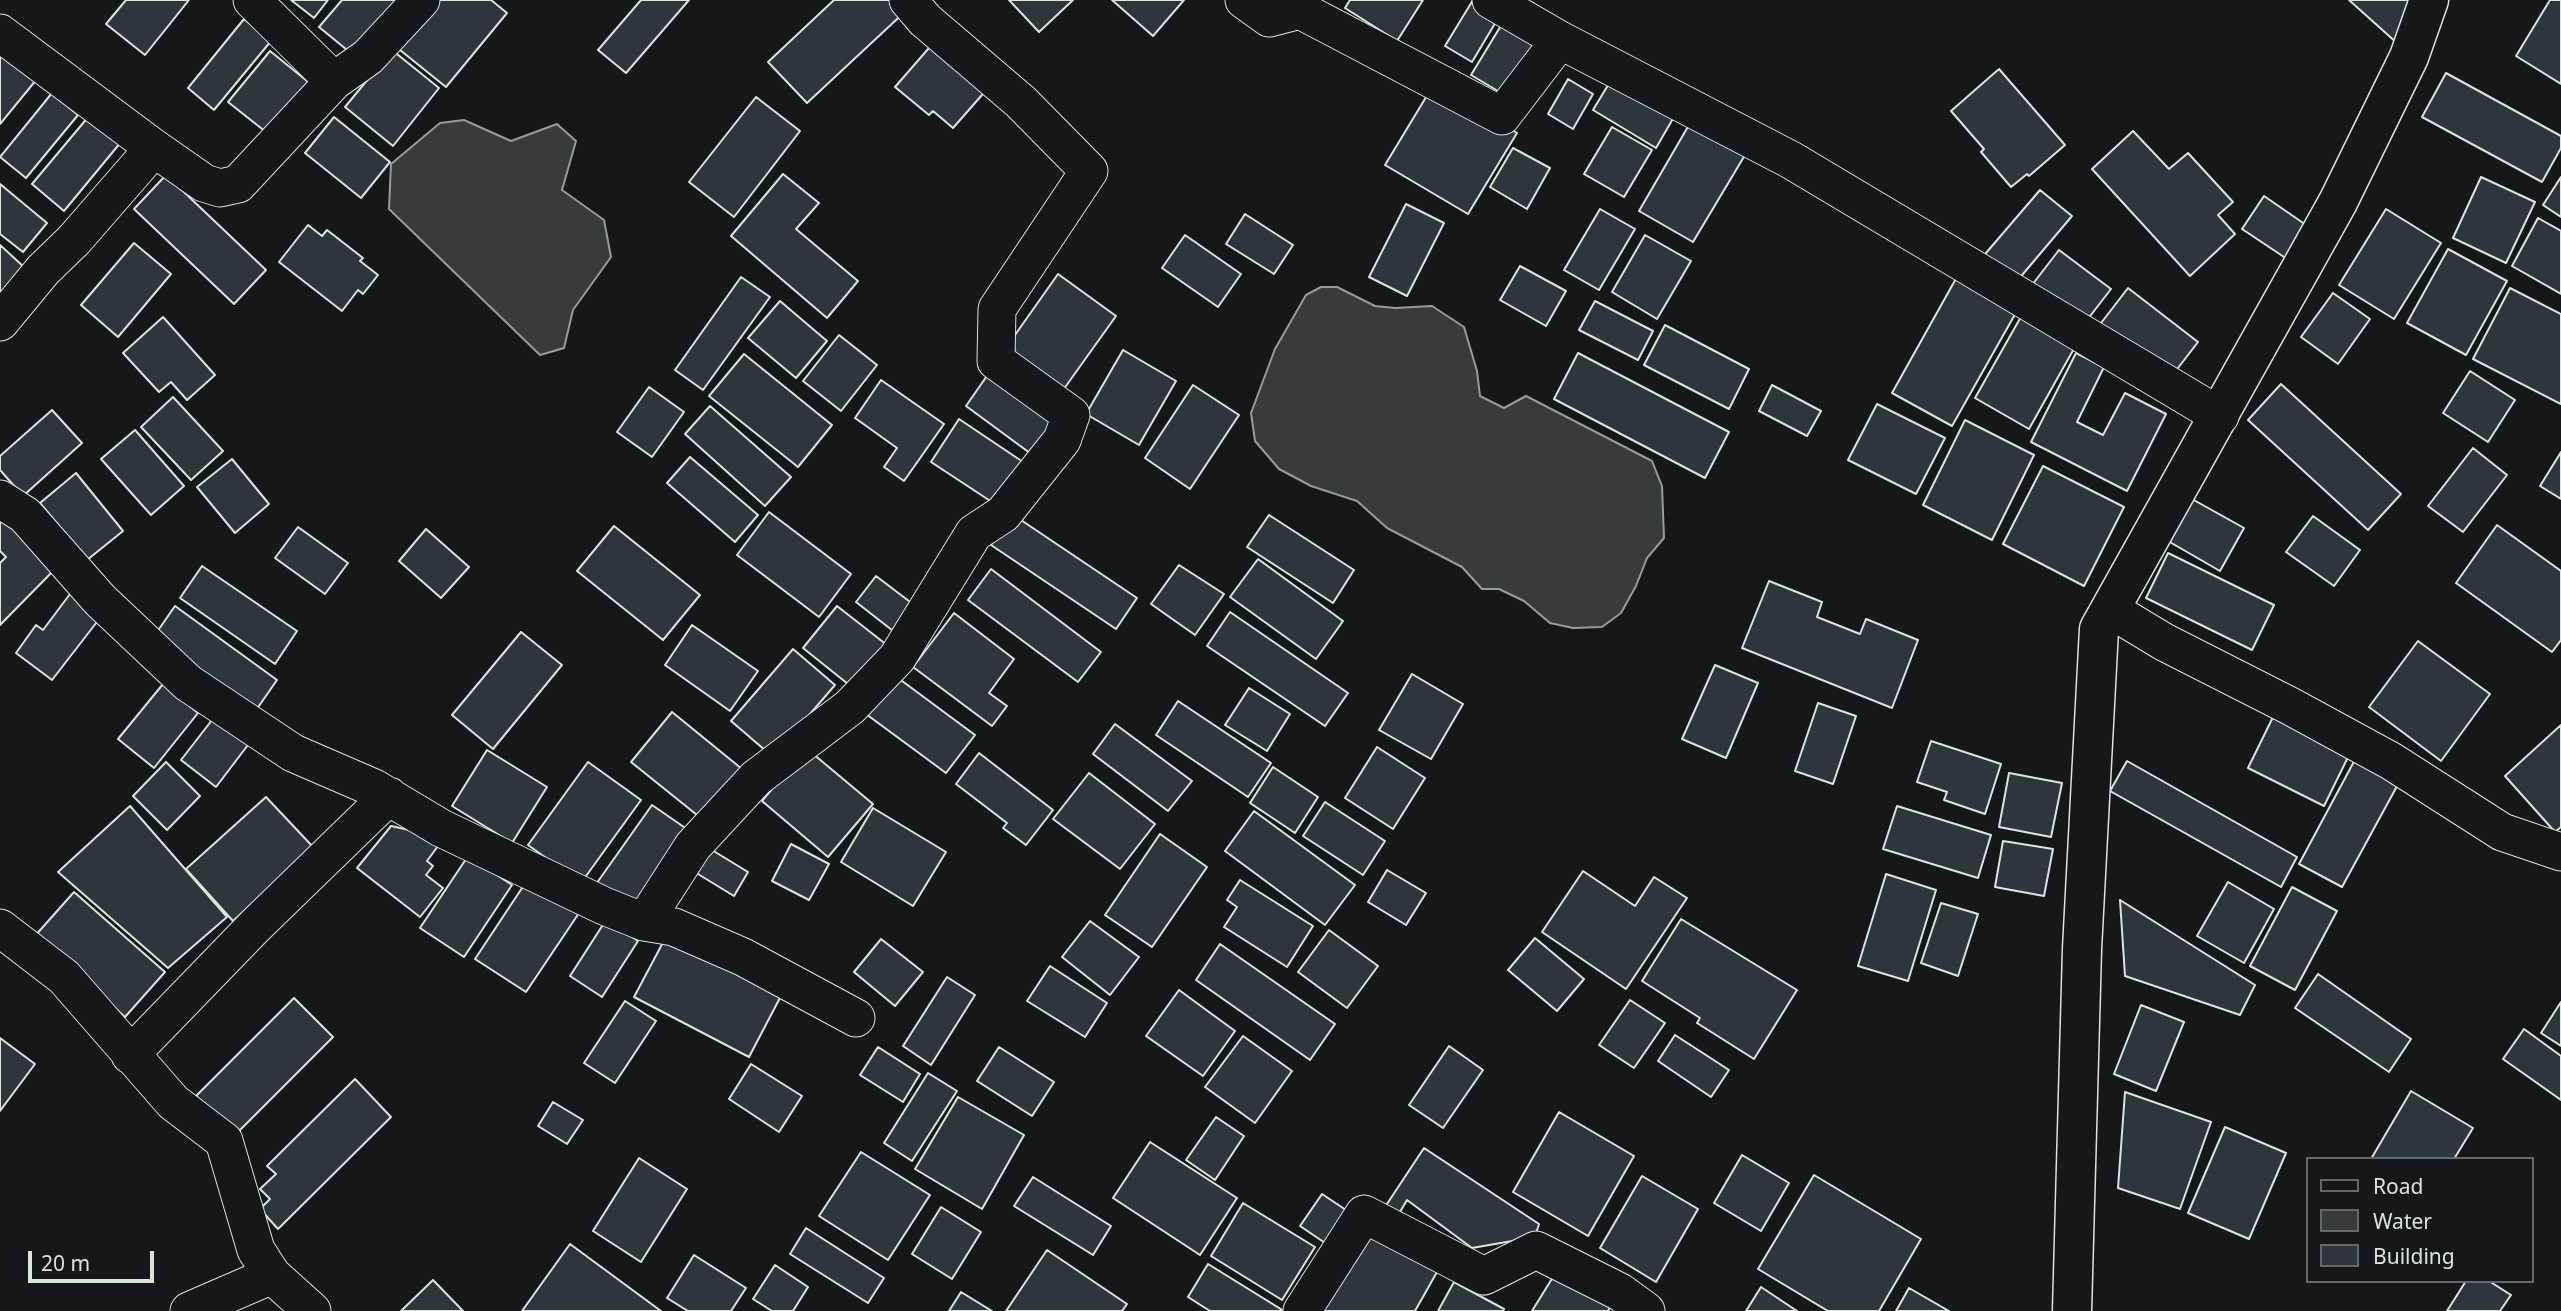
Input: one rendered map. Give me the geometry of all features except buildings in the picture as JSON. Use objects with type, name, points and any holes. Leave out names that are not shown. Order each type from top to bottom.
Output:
[{"type":"main road","points":[[2072,1311],[2082,949],[2099,629],[2338,202],[2409,57],[2429,0]]},
{"type":"street","points":[[252,0],[334,81]]},
{"type":"street","points":[[0,33],[154,148],[204,183],[220,188],[238,184],[334,81],[368,57],[421,0]]},
{"type":"street","points":[[645,922],[693,846],[756,778],[850,707],[897,658],[974,533],[1003,514],[1028,484],[1062,440],[1071,415],[996,361],[997,309],[1089,171],[1021,102],[925,20],[908,0]]},
{"type":"street","points":[[1244,0],[1269,18],[1300,10],[1502,116],[1560,40]]},
{"type":"street","points":[[1491,0],[1560,40],[1791,160],[2220,416]]},
{"type":"street","points":[[0,322],[43,270],[74,240],[154,148]]},
{"type":"street","points":[[0,499],[25,515],[100,600],[188,683],[293,753],[374,788],[441,828],[604,906],[645,922],[674,927],[743,957],[856,1018]]},
{"type":"street","points":[[2111,610],[2164,642],[2391,761],[2502,832],[2561,852]]},
{"type":"street","points":[[130,1055],[294,887],[389,796]]},
{"type":"street","points":[[0,928],[64,977],[173,1102],[224,1141],[256,1250],[272,1275],[312,1311]]},
{"type":"street","points":[[1302,1311],[1364,1214],[1483,1276],[1536,1250],[1620,1292],[1646,1311]]},
{"type":"street","points":[[189,1311],[272,1275]]},
{"type":"water","points":[[464,120],[511,141],[557,124],[576,141],[562,190],[604,220],[611,257],[573,310],[564,348],[540,355],[389,209],[391,164],[440,123]]},
{"type":"water","points":[[1321,287],[1337,287],[1375,306],[1432,306],[1464,327],[1477,371],[1480,396],[1504,408],[1526,396],[1652,461],[1662,486],[1664,538],[1647,558],[1621,613],[1602,627],[1573,628],[1550,623],[1524,601],[1499,589],[1482,589],[1462,567],[1387,528],[1357,501],[1311,486],[1279,469],[1255,441],[1251,413],[1275,349],[1306,295]]}]
